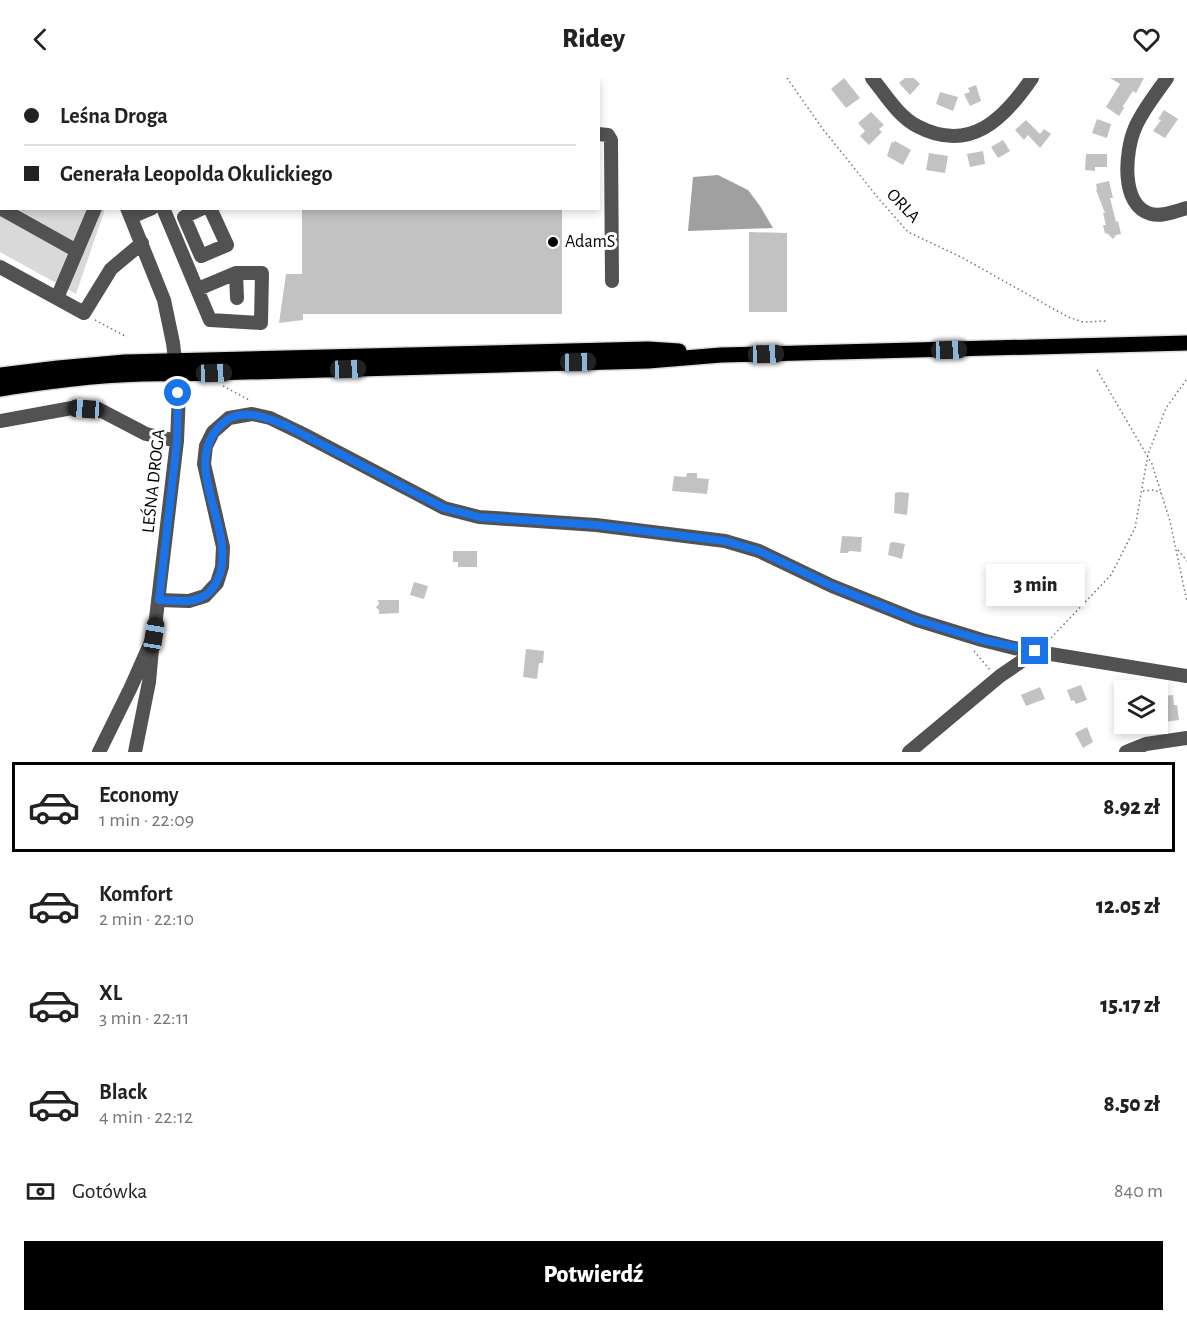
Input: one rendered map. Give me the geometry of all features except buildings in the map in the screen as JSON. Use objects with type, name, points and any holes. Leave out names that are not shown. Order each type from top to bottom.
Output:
[{"type":"main road","points":[[0,375],[58,368],[177,367],[380,357],[648,349],[721,355],[1187,343]]},
{"type":"main road","points":[[0,389],[146,373],[177,367]]},
{"type":"street","points":[[872,78],[897,109],[916,125],[940,135],[960,136],[980,131],[998,120],[1018,99],[1032,78]]},
{"type":"street","points":[[1167,78],[1136,126],[1130,141],[1126,162],[1127,171],[1132,198],[1137,206],[1150,214],[1161,215],[1187,208]]},
{"type":"street","points":[[600,134],[608,135],[611,140],[612,281]]},
{"type":"street","points":[[4,210],[76,251]]},
{"type":"street","points":[[57,298],[93,210]]},
{"type":"street","points":[[164,210],[210,320],[238,308]]},
{"type":"street","points":[[199,210],[184,217],[201,256],[227,245],[211,210]]},
{"type":"street","name":"LEŚNA DROGA","points":[[99,752],[122,708],[154,635],[177,441],[177,367],[164,300],[129,213]]},
{"type":"street","points":[[0,267],[84,313],[111,269],[142,243]]},
{"type":"street","points":[[198,289],[236,273],[262,273],[261,323],[238,308]]},
{"type":"street","points":[[236,273],[238,308]]},
{"type":"street","points":[[0,421],[72,408],[100,410],[146,434],[177,441]]},
{"type":"street","points":[[159,600],[189,601],[205,596],[217,583],[222,567],[224,547],[204,464],[206,446],[213,432],[229,418],[252,414],[270,418],[287,426],[444,508],[479,517],[596,525],[725,541],[759,551],[832,586],[917,620],[972,637],[1035,651],[1187,676]]},
{"type":"street","points":[[135,752],[149,682],[154,635]]},
{"type":"street","points":[[909,752],[1000,676],[1035,651]]},
{"type":"street","points":[[1126,752],[1146,744],[1187,738]]},
{"type":"path","name":"ORLA","points":[[787,78],[822,128],[908,232],[961,257],[1068,317],[1083,322],[1108,321]]},
{"type":"path","points":[[84,313],[127,337]]},
{"type":"path","points":[[1096,370],[1148,457],[1162,493],[1177,549],[1187,602]]},
{"type":"path","points":[[1035,651],[1053,637],[1111,575],[1135,528],[1148,457],[1166,408],[1187,379]]},
{"type":"path","points":[[1142,491],[1154,490],[1162,493]]},
{"type":"path","points":[[1177,549],[1187,561]]},
{"type":"path","points":[[972,637],[970,647],[992,672]]},
{"type":"shaded area","points":[[718,175],[748,190],[773,228],[688,231],[693,177]]},
{"type":"shaded area","points":[[0,210],[105,210],[76,294],[0,252]]},
{"type":"place","name":"AdamS","points":[[553,242]]},
{"type":"route","points":[[178,393],[177,441],[159,600],[189,601],[205,596],[217,583],[222,567],[224,547],[204,464],[206,446],[213,432],[229,418],[252,414],[270,418],[287,426],[444,508],[479,517],[596,525],[725,541],[759,551],[832,586],[917,620],[1003,646],[1035,651]]}]
